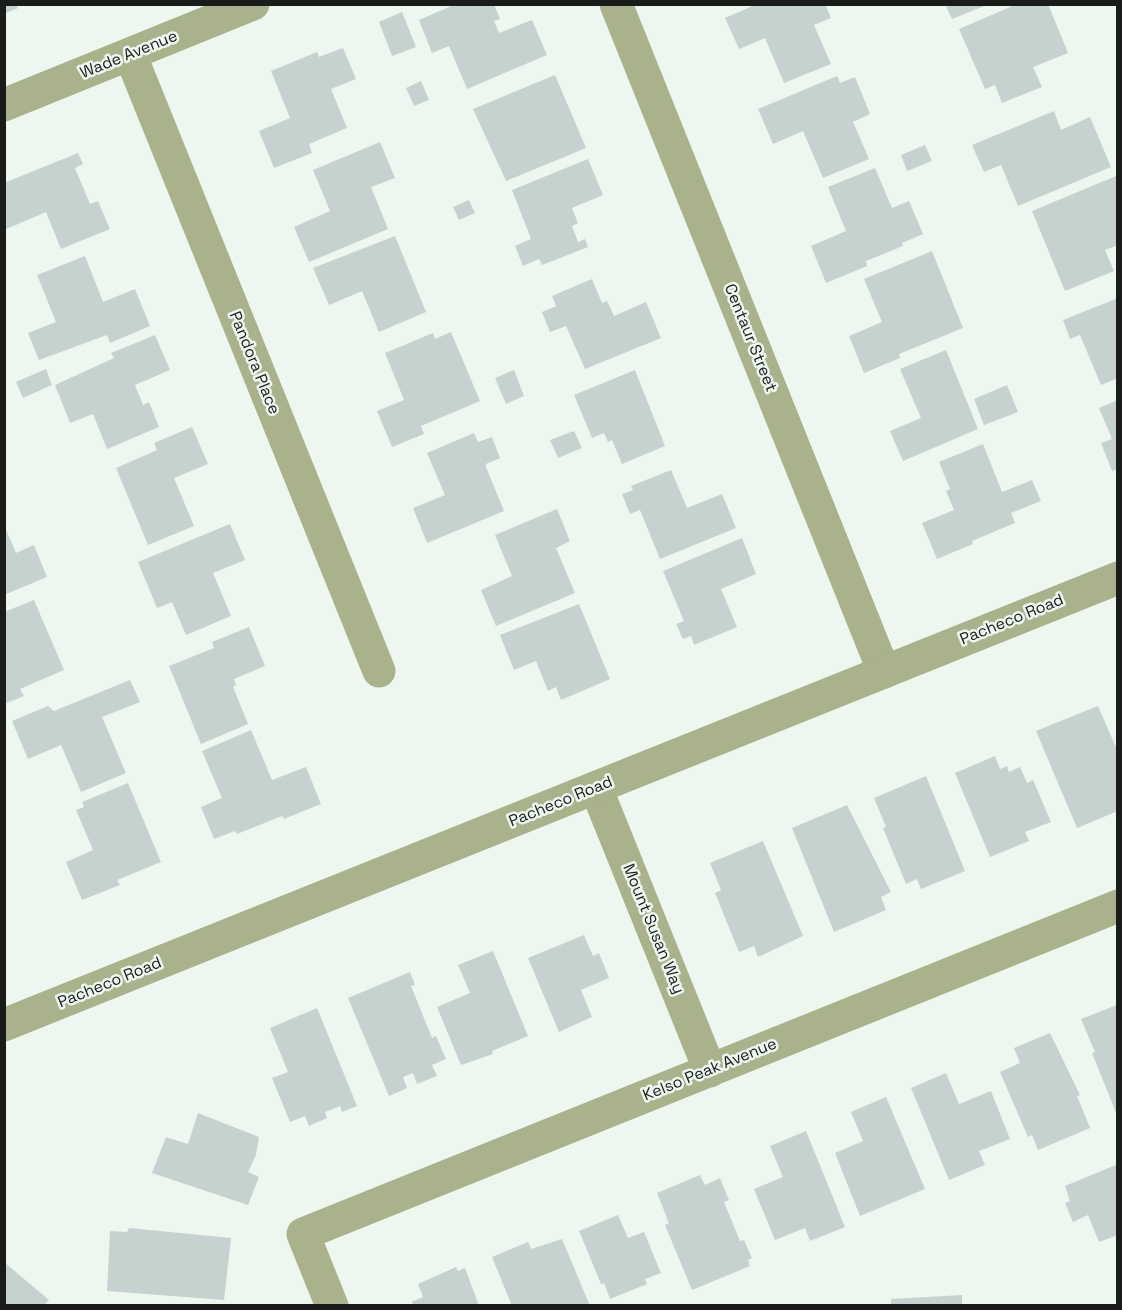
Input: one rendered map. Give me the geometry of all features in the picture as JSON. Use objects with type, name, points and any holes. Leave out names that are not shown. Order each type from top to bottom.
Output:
[{"type":"street","name":"Wade Avenue","points":[[4,105],[253,4]]},
{"type":"street","name":"Centaur Street","points":[[616,4],[884,672]]},
{"type":"street","name":"Pandora Place","points":[[130,54],[378,671]]},
{"type":"street","name":"Pacheco Road","points":[[4,1025],[1118,578]]},
{"type":"street","name":"Mount Susan Way","points":[[596,788],[710,1071]]},
{"type":"street","name":"Kelso Peak Avenue","points":[[332,1305],[303,1234],[1118,906]]},
{"type":"building","points":[[4,4],[16,4],[18,8],[4,14]]},
{"type":"building","points":[[456,4],[494,4],[500,19],[494,21],[499,33],[532,20],[547,55],[467,89],[449,46],[432,53],[419,20]]},
{"type":"building","points":[[757,4],[825,4],[831,18],[814,25],[831,64],[784,83],[765,38],[739,49],[725,18]]},
{"type":"building","points":[[945,4],[987,4],[987,5],[952,19]]},
{"type":"building","points":[[1017,4],[1048,4],[1068,53],[1033,67],[1042,87],[1002,103],[995,85],[985,89],[959,29]]},
{"type":"building","points":[[402,12],[416,47],[392,56],[379,22]]},
{"type":"building","points":[[343,48],[356,79],[331,89],[347,128],[309,144],[312,153],[274,168],[259,131],[290,118],[271,71],[317,52],[319,57]]},
{"type":"building","points":[[555,75],[586,148],[506,181],[473,109]]},
{"type":"building","points":[[837,76],[840,83],[855,77],[870,114],[853,122],[869,159],[823,178],[803,131],[773,144],[758,109]]},
{"type":"building","points":[[421,81],[429,100],[414,106],[406,88]]},
{"type":"building","points":[[1054,111],[1061,130],[1090,117],[1111,167],[1018,206],[1001,165],[984,172],[972,145]]},
{"type":"building","points":[[380,142],[395,178],[371,187],[388,229],[309,262],[294,227],[330,211],[313,170]]},
{"type":"building","points":[[925,145],[932,161],[907,171],[901,155]]},
{"type":"building","points":[[78,153],[83,164],[75,168],[90,204],[98,201],[110,229],[61,249],[46,212],[4,230],[4,183]]},
{"type":"building","points":[[588,159],[603,195],[572,208],[578,223],[572,226],[578,242],[585,239],[588,247],[542,265],[539,259],[523,266],[515,246],[531,239],[512,190]]},
{"type":"building","points":[[875,168],[892,208],[909,201],[923,234],[902,243],[903,246],[866,261],[867,266],[826,283],[811,246],[846,231],[828,187]]},
{"type":"building","points":[[1116,176],[1118,245],[1105,250],[1114,271],[1065,291],[1032,211]]},
{"type":"building","points":[[469,200],[475,213],[459,220],[453,207]]},
{"type":"building","points":[[395,236],[426,312],[379,332],[362,291],[329,305],[313,268]]},
{"type":"building","points":[[932,251],[963,328],[899,354],[900,358],[864,373],[849,336],[882,322],[864,279]]},
{"type":"building","points":[[85,256],[103,302],[135,289],[150,326],[110,343],[107,335],[39,360],[28,333],[56,322],[37,275]]},
{"type":"building","points":[[592,279],[602,303],[607,301],[614,316],[646,302],[661,338],[585,369],[566,326],[550,332],[542,312],[556,306],[552,296]]},
{"type":"building","points":[[1118,298],[1118,378],[1101,385],[1080,335],[1070,339],[1063,320]]},
{"type":"building","points":[[451,332],[480,401],[421,426],[424,434],[392,447],[377,411],[404,400],[385,353],[433,333],[435,339]]},
{"type":"building","points":[[155,335],[170,370],[135,385],[143,405],[149,402],[159,427],[107,449],[93,414],[70,423],[55,385],[114,358],[111,353]]},
{"type":"building","points":[[946,350],[978,429],[903,461],[890,431],[921,418],[900,369]]},
{"type":"building","points":[[46,369],[52,385],[23,398],[16,382]]},
{"type":"building","points":[[514,370],[524,396],[506,404],[495,378]]},
{"type":"building","points":[[635,370],[665,446],[622,464],[612,440],[608,442],[604,433],[592,438],[574,395]]},
{"type":"building","points":[[1007,385],[1018,412],[984,425],[974,399]]},
{"type":"building","points":[[1118,400],[1118,469],[1112,471],[1101,443],[1112,439],[1099,408]]},
{"type":"building","points":[[192,427],[208,464],[174,478],[194,526],[148,545],[116,468],[157,450],[154,443]]},
{"type":"building","points":[[574,431],[582,448],[558,458],[550,440]]},
{"type":"building","points":[[474,433],[478,442],[492,437],[500,458],[486,464],[486,467],[504,511],[427,543],[413,508],[445,495],[427,453]]},
{"type":"building","points":[[983,444],[1002,492],[1032,480],[1041,501],[1011,513],[1015,523],[937,559],[922,523],[954,510],[946,491],[950,489],[939,462]]},
{"type":"building","points":[[671,470],[687,508],[722,494],[736,528],[660,559],[640,510],[630,514],[622,494],[633,490],[631,486]]},
{"type":"building","points":[[557,509],[570,541],[556,548],[575,593],[496,626],[481,590],[512,576],[495,535]]},
{"type":"building","points":[[230,524],[245,560],[213,573],[231,616],[186,635],[172,602],[157,608],[138,562]]},
{"type":"building","points":[[4,525],[16,553],[34,545],[47,577],[4,595]]},
{"type":"building","points":[[742,538],[756,574],[721,589],[737,627],[694,645],[691,636],[683,639],[676,624],[684,621],[663,571]]},
{"type":"building","points":[[34,600],[64,670],[20,689],[24,696],[4,704],[4,612]]},
{"type":"building","points":[[579,604],[610,679],[561,700],[556,687],[548,691],[536,661],[514,670],[500,635]]},
{"type":"building","points":[[249,627],[265,666],[234,679],[236,685],[233,687],[248,724],[201,744],[169,666],[214,648],[212,642]]},
{"type":"building","points":[[130,680],[140,702],[102,717],[126,773],[81,792],[61,745],[28,759],[12,721],[48,706],[54,711]]},
{"type":"building","points":[[1098,706],[1118,752],[1118,811],[1077,828],[1036,731]]},
{"type":"building","points":[[251,730],[272,780],[306,767],[321,804],[284,819],[282,816],[237,834],[235,831],[214,839],[201,807],[222,798],[202,751]]},
{"type":"building","points":[[995,756],[1000,769],[1007,766],[1009,772],[1020,767],[1027,783],[1033,780],[1051,822],[1025,832],[1029,841],[990,857],[955,773]]},
{"type":"building","points":[[926,776],[965,871],[921,889],[917,879],[906,884],[883,828],[886,827],[874,798]]},
{"type":"building","points":[[128,783],[161,862],[117,880],[120,885],[82,900],[66,862],[93,850],[76,810],[84,807],[82,802]]},
{"type":"building","points":[[847,805],[891,892],[881,897],[886,910],[834,932],[792,828]]},
{"type":"building","points":[[763,841],[803,936],[758,957],[754,946],[739,952],[715,893],[721,890],[710,863]]},
{"type":"building","points":[[584,935],[593,956],[599,953],[609,978],[581,990],[592,1017],[559,1032],[528,958]]},
{"type":"building","points":[[493,951],[528,1036],[492,1051],[493,1054],[461,1065],[437,1007],[470,993],[458,965]]},
{"type":"building","points":[[410,972],[415,985],[411,986],[432,1038],[436,1036],[446,1059],[432,1065],[437,1076],[417,1084],[413,1073],[403,1077],[407,1088],[389,1096],[348,998]]},
{"type":"building","points":[[1117,1005],[1118,1007],[1117,1115],[1081,1019]]},
{"type":"building","points":[[317,1008],[357,1106],[342,1112],[340,1106],[325,1112],[327,1118],[309,1126],[305,1116],[290,1122],[272,1078],[288,1072],[270,1028]]},
{"type":"building","points":[[1050,1033],[1080,1095],[1077,1096],[1090,1128],[1038,1150],[1032,1135],[1028,1137],[1000,1072],[1020,1063],[1014,1048]]},
{"type":"building","points":[[946,1073],[959,1104],[991,1091],[1010,1139],[979,1151],[985,1165],[949,1180],[911,1088]]},
{"type":"building","points":[[886,1097],[925,1189],[860,1216],[835,1153],[863,1141],[851,1112]]},
{"type":"building","points":[[198,1113],[259,1137],[256,1155],[248,1172],[259,1177],[248,1205],[152,1173],[166,1137],[188,1144]]},
{"type":"building","points":[[806,1131],[845,1227],[810,1241],[805,1228],[775,1240],[754,1189],[783,1177],[770,1146]]},
{"type":"building","points":[[1118,1164],[1118,1235],[1099,1242],[1088,1215],[1073,1222],[1065,1203],[1070,1201],[1065,1186]]},
{"type":"building","points":[[700,1175],[705,1185],[720,1178],[729,1200],[724,1202],[740,1241],[744,1240],[752,1258],[748,1260],[750,1266],[692,1290],[665,1225],[669,1223],[657,1193]]},
{"type":"building","points":[[618,1215],[628,1238],[644,1232],[661,1273],[645,1279],[647,1284],[610,1299],[604,1283],[601,1284],[579,1231]]},
{"type":"building","points":[[129,1228],[231,1238],[224,1300],[107,1291],[110,1231],[127,1232]]},
{"type":"building","points":[[562,1239],[590,1306],[512,1306],[492,1257],[528,1242],[531,1249]]},
{"type":"building","points":[[4,1262],[49,1300],[43,1306],[4,1306]]},
{"type":"building","points":[[456,1267],[458,1271],[465,1268],[479,1306],[413,1306],[412,1302],[423,1297],[418,1284]]},
{"type":"building","points":[[962,1295],[962,1306],[891,1306],[891,1299]]}]
